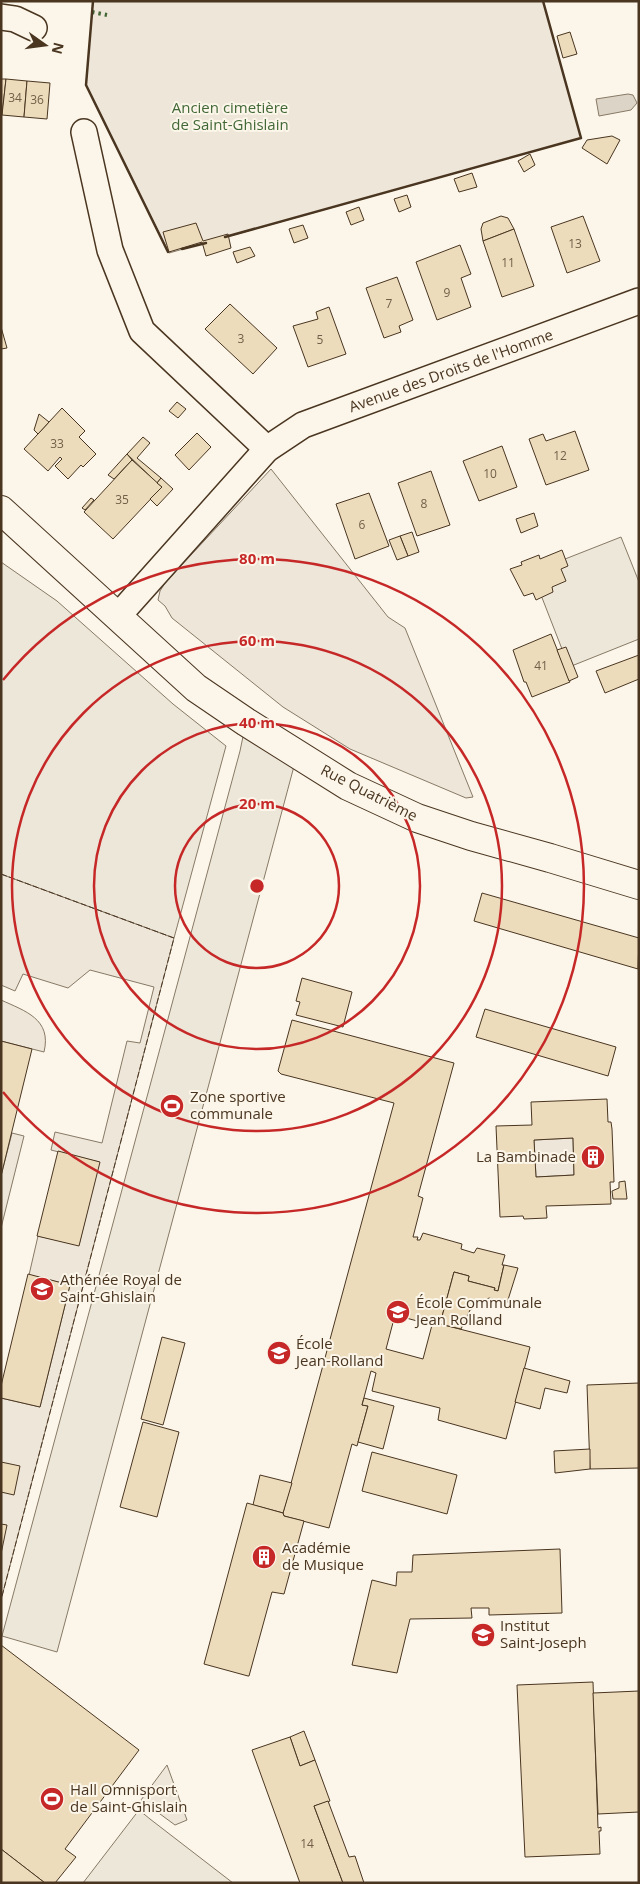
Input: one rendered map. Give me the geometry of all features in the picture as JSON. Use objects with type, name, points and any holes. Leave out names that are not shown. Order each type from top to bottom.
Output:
[{"type":"street","points":[[1,17],[15,19],[34,28]]},
{"type":"street","points":[[84,132],[110,250],[142,330],[267,449]]},
{"type":"street","name":"Avenue des Droits de l'Homme","points":[[118,616],[267,449],[303,425],[639,301]]},
{"type":"street","name":"Rue Quatrième","points":[[1,510],[196,688],[348,786],[426,821],[639,885]]},
{"type":"green space","name":"Ancien cimetière de Saint-Ghislain","points":[[93,1],[543,1],[581,138],[169,253],[86,85]]},
{"type":"green space","points":[[271,469],[388,617],[405,628],[473,797],[466,798],[350,749],[283,707],[172,618],[165,606],[158,600],[160,591],[165,583]]},
{"type":"green space","points":[[1,874],[174,938],[1,1600],[1,1398],[40,1407],[70,1285],[29,1275],[38,1236],[79,1245],[99,1162],[51,1150],[55,1132],[102,1143],[127,1041],[140,1043],[154,987],[90,970],[68,988],[23,974],[15,991],[1,985]]},
{"type":"green space","points":[[1,1000],[19,1008],[40,1024],[44,1032],[44,1052],[1,1041]]},
{"type":"green space","points":[[12,1133],[24,1136],[1,1228],[1,1176]]},
{"type":"green space","points":[[573,1138],[574,1175],[536,1177],[534,1140]]},
{"type":"green space","points":[[167,1765],[187,1820],[175,1825],[141,1800]]},
{"type":"shaded area","points":[[628,94],[633,95],[637,103],[631,110],[599,116],[596,99]]},
{"type":"shaded area","points":[[621,537],[639,582],[639,639],[569,667],[532,572]]},
{"type":"shaded area","points":[[1,562],[57,601],[173,704],[226,746],[174,938],[1,874]]},
{"type":"shaded area","points":[[246,722],[297,755],[57,1652],[2,1636],[240,751]]},
{"type":"shaded area","points":[[139,1810],[150,1819],[233,1883],[83,1883]]},
{"type":"building","points":[[570,32],[577,54],[563,58],[557,36]]},
{"type":"building","points":[[1,79],[6,79],[2,115],[1,115]]},
{"type":"building","points":[[6,79],[27,81],[24,117],[2,115]]},
{"type":"building","points":[[27,81],[50,83],[47,119],[24,117]]},
{"type":"building","points":[[612,136],[620,140],[607,164],[582,148],[587,140]]},
{"type":"building","points":[[530,154],[535,165],[524,172],[518,161]]},
{"type":"building","points":[[472,173],[477,187],[459,192],[454,179]]},
{"type":"building","points":[[407,195],[411,207],[399,212],[394,199]]},
{"type":"building","points":[[359,207],[364,220],[351,225],[346,212]]},
{"type":"building","points":[[501,216],[508,218],[514,229],[483,241],[481,229],[483,223]]},
{"type":"building","points":[[583,216],[600,261],[567,273],[551,227]]},
{"type":"building","points":[[196,223],[203,241],[228,234],[231,248],[206,256],[202,242],[169,252],[163,232]]},
{"type":"building","points":[[303,225],[308,238],[294,243],[289,229]]},
{"type":"building","points":[[514,229],[534,286],[502,297],[483,241]]},
{"type":"building","points":[[460,245],[471,274],[461,278],[471,307],[437,320],[416,262]]},
{"type":"building","points":[[250,247],[255,256],[237,263],[233,252]]},
{"type":"building","points":[[397,277],[413,320],[399,326],[401,332],[384,338],[366,288]]},
{"type":"building","points":[[230,304],[277,348],[253,374],[205,329]]},
{"type":"building","points":[[329,307],[346,354],[308,367],[293,326],[318,319],[316,312]]},
{"type":"building","points":[[1,327],[7,348],[1,349]]},
{"type":"building","points":[[177,402],[186,409],[178,418],[169,411]]},
{"type":"building","points":[[62,408],[85,431],[79,437],[96,454],[83,467],[81,465],[68,479],[55,466],[62,459],[60,457],[48,471],[24,449]]},
{"type":"building","points":[[39,414],[49,422],[38,434],[34,430]]},
{"type":"building","points":[[575,431],[589,470],[546,485],[529,439],[543,434],[546,441]]},
{"type":"building","points":[[197,433],[211,447],[189,470],[175,455]]},
{"type":"building","points":[[143,437],[150,443],[137,458],[161,478],[157,483],[127,454]]},
{"type":"building","points":[[502,446],[517,487],[479,501],[463,461]]},
{"type":"building","points":[[127,454],[132,460],[114,479],[108,475]]},
{"type":"building","points":[[132,460],[162,487],[113,539],[84,512]]},
{"type":"building","points":[[431,471],[450,525],[417,536],[398,483]]},
{"type":"building","points":[[161,478],[173,489],[157,506],[150,499],[162,487],[157,483]]},
{"type":"building","points":[[369,493],[389,546],[355,559],[336,504]]},
{"type":"building","points":[[91,498],[94,500],[85,510],[82,508]]},
{"type":"building","points":[[534,513],[538,526],[521,533],[516,519]]},
{"type":"building","points":[[412,532],[419,552],[408,556],[400,536]]},
{"type":"building","points":[[400,536],[408,556],[397,560],[389,540]]},
{"type":"building","points":[[562,550],[568,566],[561,569],[566,581],[552,587],[553,592],[536,600],[533,593],[524,596],[510,569],[522,565],[521,562],[539,555],[540,559]]},
{"type":"building","points":[[551,634],[570,682],[532,697],[526,682],[524,682],[513,650]]},
{"type":"building","points":[[566,647],[578,677],[569,681],[557,650]]},
{"type":"building","points":[[639,655],[639,679],[605,693],[596,671]]},
{"type":"building","points":[[482,893],[639,938],[638,969],[474,921]]},
{"type":"building","points":[[302,978],[352,992],[343,1027],[296,1015],[300,1002],[296,1001]]},
{"type":"building","points":[[485,1009],[616,1047],[608,1076],[476,1037]]},
{"type":"building","points":[[292,1020],[454,1063],[418,1196],[423,1198],[413,1237],[418,1237],[417,1240],[420,1240],[423,1233],[462,1244],[461,1249],[474,1253],[477,1248],[505,1255],[498,1291],[494,1290],[495,1288],[468,1281],[469,1276],[454,1272],[440,1324],[530,1347],[506,1439],[438,1420],[440,1408],[372,1391],[376,1373],[371,1371],[362,1405],[368,1406],[357,1446],[352,1444],[329,1528],[284,1516],[283,1513],[394,1103],[281,1074],[278,1071]],"holes":[[[395,1315],[432,1325],[423,1359],[386,1349]]]},
{"type":"building","points":[[1,1041],[32,1049],[1,1176]]},
{"type":"building","name":"La Bambinade","points":[[607,1099],[608,1122],[611,1122],[612,1129],[614,1182],[610,1182],[611,1204],[546,1206],[547,1218],[500,1217],[496,1126],[532,1125],[531,1102]],"holes":[[[573,1138],[574,1175],[536,1177],[534,1140]]]},
{"type":"building","points":[[58,1151],[100,1162],[79,1246],[37,1236]]},
{"type":"building","points":[[625,1181],[627,1199],[613,1199],[612,1191],[619,1188],[619,1182]]},
{"type":"building","points":[[504,1265],[518,1268],[507,1303],[489,1298],[470,1310],[461,1329],[440,1324],[454,1272],[469,1276],[468,1281],[495,1288],[494,1290],[498,1291]]},
{"type":"building","points":[[28,1274],[70,1285],[40,1407],[1,1398],[1,1386]]},
{"type":"building","points":[[162,1337],[185,1343],[163,1425],[141,1419]]},
{"type":"building","points":[[524,1368],[570,1381],[567,1393],[545,1388],[540,1409],[515,1402]]},
{"type":"building","points":[[639,1383],[639,1468],[590,1469],[587,1385]]},
{"type":"building","points":[[364,1398],[394,1406],[383,1449],[358,1442],[368,1406],[362,1405]]},
{"type":"building","points":[[143,1422],[179,1432],[157,1517],[120,1507]]},
{"type":"building","points":[[590,1449],[590,1469],[555,1473],[554,1451]]},
{"type":"building","points":[[372,1452],[457,1475],[447,1514],[362,1491]]},
{"type":"building","points":[[1,1462],[20,1466],[14,1495],[1,1492]]},
{"type":"building","points":[[260,1475],[292,1483],[283,1513],[253,1505]]},
{"type":"building","name":"Académie de Musique","points":[[247,1503],[304,1521],[284,1594],[272,1592],[249,1676],[204,1664]]},
{"type":"building","points":[[1,1524],[7,1525],[1,1554]]},
{"type":"building","points":[[560,1549],[562,1613],[489,1615],[489,1608],[471,1608],[472,1618],[410,1619],[397,1673],[352,1665],[372,1580],[396,1586],[397,1572],[412,1572],[413,1555]]},
{"type":"building","name":"Hall Omnisport de Saint-Ghislain","points":[[1,1645],[139,1750],[65,1849],[76,1857],[55,1883],[45,1883],[1,1849]]},
{"type":"building","points":[[593,1682],[598,1828],[601,1827],[601,1831],[599,1831],[600,1854],[525,1857],[517,1685]]},
{"type":"building","points":[[639,1691],[639,1812],[598,1814],[593,1693]]},
{"type":"building","points":[[304,1731],[315,1760],[300,1766],[290,1737]]},
{"type":"building","points":[[290,1737],[300,1766],[315,1760],[330,1801],[314,1806],[343,1883],[300,1883],[252,1750]]},
{"type":"building","points":[[328,1801],[349,1857],[355,1856],[364,1883],[343,1883],[314,1806]]},
{"type":"building","points":[[1,1849],[45,1883],[1,1883]]},
{"type":"hedge","points":[[92,12],[107,15]]},
{"type":"fence","points":[[1,874],[174,938],[1,1600]]},
{"type":"wall","points":[[93,1],[86,85],[168,252]]},
{"type":"wall","points":[[225,237],[581,138],[543,1]]},
{"type":"wall","points":[[182,249],[206,243]]},
{"type":"place","name":"Zone sportive communale","points":[[172,1106]]},
{"type":"place","name":"La Bambinade","points":[[593,1157]]},
{"type":"place","name":"Athénée Royal de Saint-Ghislain","points":[[42,1289]]},
{"type":"place","name":"École Communale Jean Rolland","points":[[398,1312]]},
{"type":"place","name":"École Jean-Rolland","points":[[279,1353]]},
{"type":"place","name":"Académie de Musique","points":[[264,1557]]},
{"type":"place","name":"Institut Saint-Joseph","points":[[483,1635]]},
{"type":"place","name":"Hall Omnisport de Saint-Ghislain","points":[[52,1799]]}]
